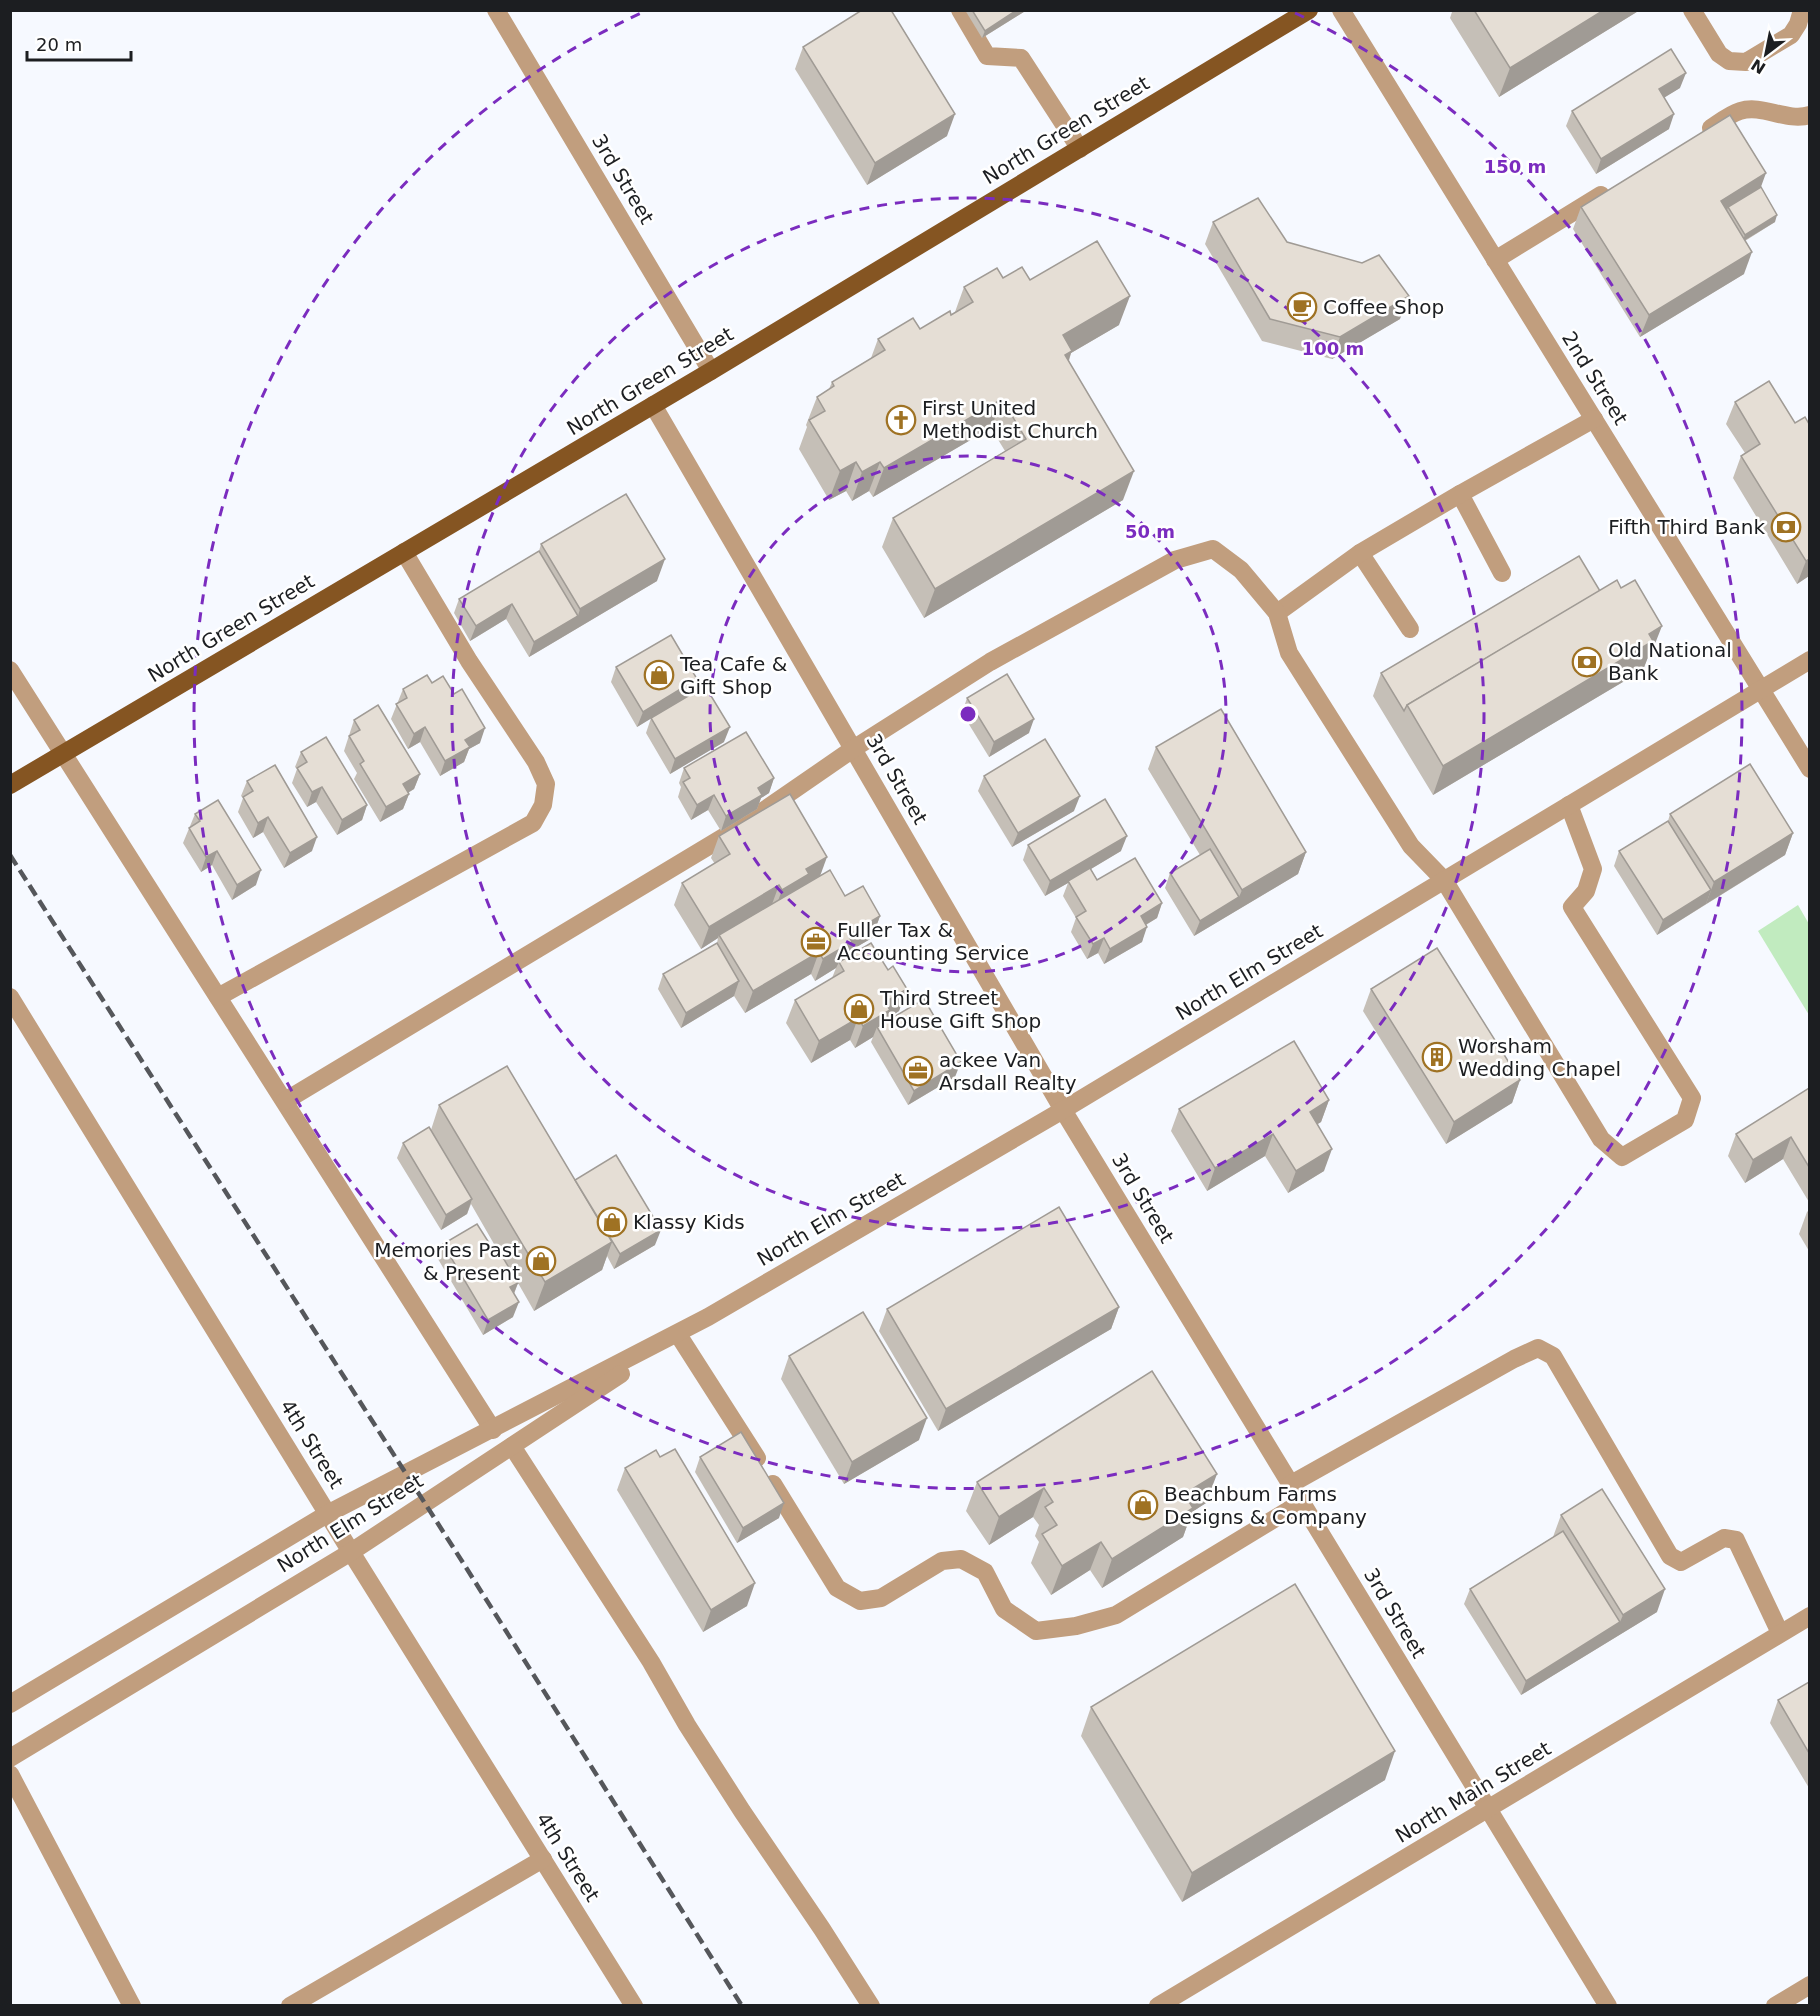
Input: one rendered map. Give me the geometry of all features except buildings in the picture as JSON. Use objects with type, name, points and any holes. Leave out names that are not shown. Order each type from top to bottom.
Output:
[{"type":"main road","name":"North Green Street","points":[[10,784],[711,371],[1309,10]]},
{"type":"street","name":"3rd Street","points":[[496,10],[711,371]]},
{"type":"street","points":[[960,10],[987,56],[1021,58],[1080,148]]},
{"type":"street","name":"2nd Street","points":[[1341,10],[1809,769]]},
{"type":"street","points":[[1692,10],[1719,54],[1729,61],[1746,62],[1791,35],[1798,24],[1802,10]]},
{"type":"street","points":[[1698,136],[1739,111],[1752,110],[1798,118],[1809,115]]},
{"type":"street","points":[[1495,260],[1617,186]]},
{"type":"street","name":"3rd Street","points":[[653,405],[1063,1110],[1608,2006]]},
{"type":"street","points":[[1277,613],[1360,553],[1594,419]]},
{"type":"street","points":[[1460,494],[1502,573]]},
{"type":"street","points":[[285,1101],[737,829],[853,749],[990,662],[1175,560],[1213,549],[1241,570],[1277,613],[1289,653],[1411,846],[1444,880],[1601,1140],[1622,1157],[1685,1120],[1692,1098],[1572,907],[1586,891],[1593,869],[1569,805]]},
{"type":"street","points":[[218,996],[533,823],[543,805],[546,784],[536,762],[469,661],[404,552]]},
{"type":"street","points":[[1360,553],[1410,629]]},
{"type":"street","name":"North Elm Street","points":[[10,1704],[329,1514],[708,1317],[1063,1110],[1809,660]]},
{"type":"street","points":[[10,669],[493,1430]]},
{"type":"street","name":"4th Street","points":[[10,997],[351,1552],[634,2006]]},
{"type":"street","name":"North Elm Street","points":[[10,1758],[351,1552],[708,1317]]},
{"type":"street","points":[[679,1336],[743,1434],[811,1549],[837,1588],[860,1601],[881,1598],[942,1561],[961,1559],[985,1572],[1004,1609],[1036,1630],[1076,1626],[1116,1615],[1302,1502]]},
{"type":"street","points":[[1291,1484],[1514,1359],[1538,1348],[1553,1356],[1670,1556],[1682,1562],[1724,1538],[1736,1540],[1780,1633]]},
{"type":"street","points":[[512,1446],[651,1662],[687,1725],[742,1811],[871,2006]]},
{"type":"street","name":"North Main Street","points":[[1158,2006],[1809,1616]]},
{"type":"street","points":[[10,1774],[132,2006]]},
{"type":"street","points":[[290,2006],[543,1859]]},
{"type":"street","points":[[1775,2006],[1809,1985]]},
{"type":"green space","points":[[1798,905],[1809,924],[1809,1015],[1758,931]]},
{"type":"railway","points":[[10,855],[467,1569],[742,2006]]},
{"type":"place","name":"Coffee Shop","points":[[1302,307]]},
{"type":"place","name":"First United Methodist Church","points":[[901,420]]},
{"type":"place","name":"Fifth Third Bank","points":[[1786,527]]},
{"type":"place","name":"Old National Bank","points":[[1587,662]]},
{"type":"place","name":"Tea Cafe & Gift Shop","points":[[659,675]]},
{"type":"place","name":"Fuller Tax & Accounting Service","points":[[816,942]]},
{"type":"place","name":"Third Street House Gift Shop","points":[[859,1009]]},
{"type":"place","name":"Worsham Wedding Chapel","points":[[1437,1057]]},
{"type":"place","name":"ackee Van Arsdall Realty","points":[[918,1071]]},
{"type":"place","name":"Klassy Kids","points":[[612,1222]]},
{"type":"place","name":"Memories Past & Present","points":[[541,1261]]},
{"type":"place","name":"Beachbum Farms Designs & Company","points":[[1143,1505]]}]
